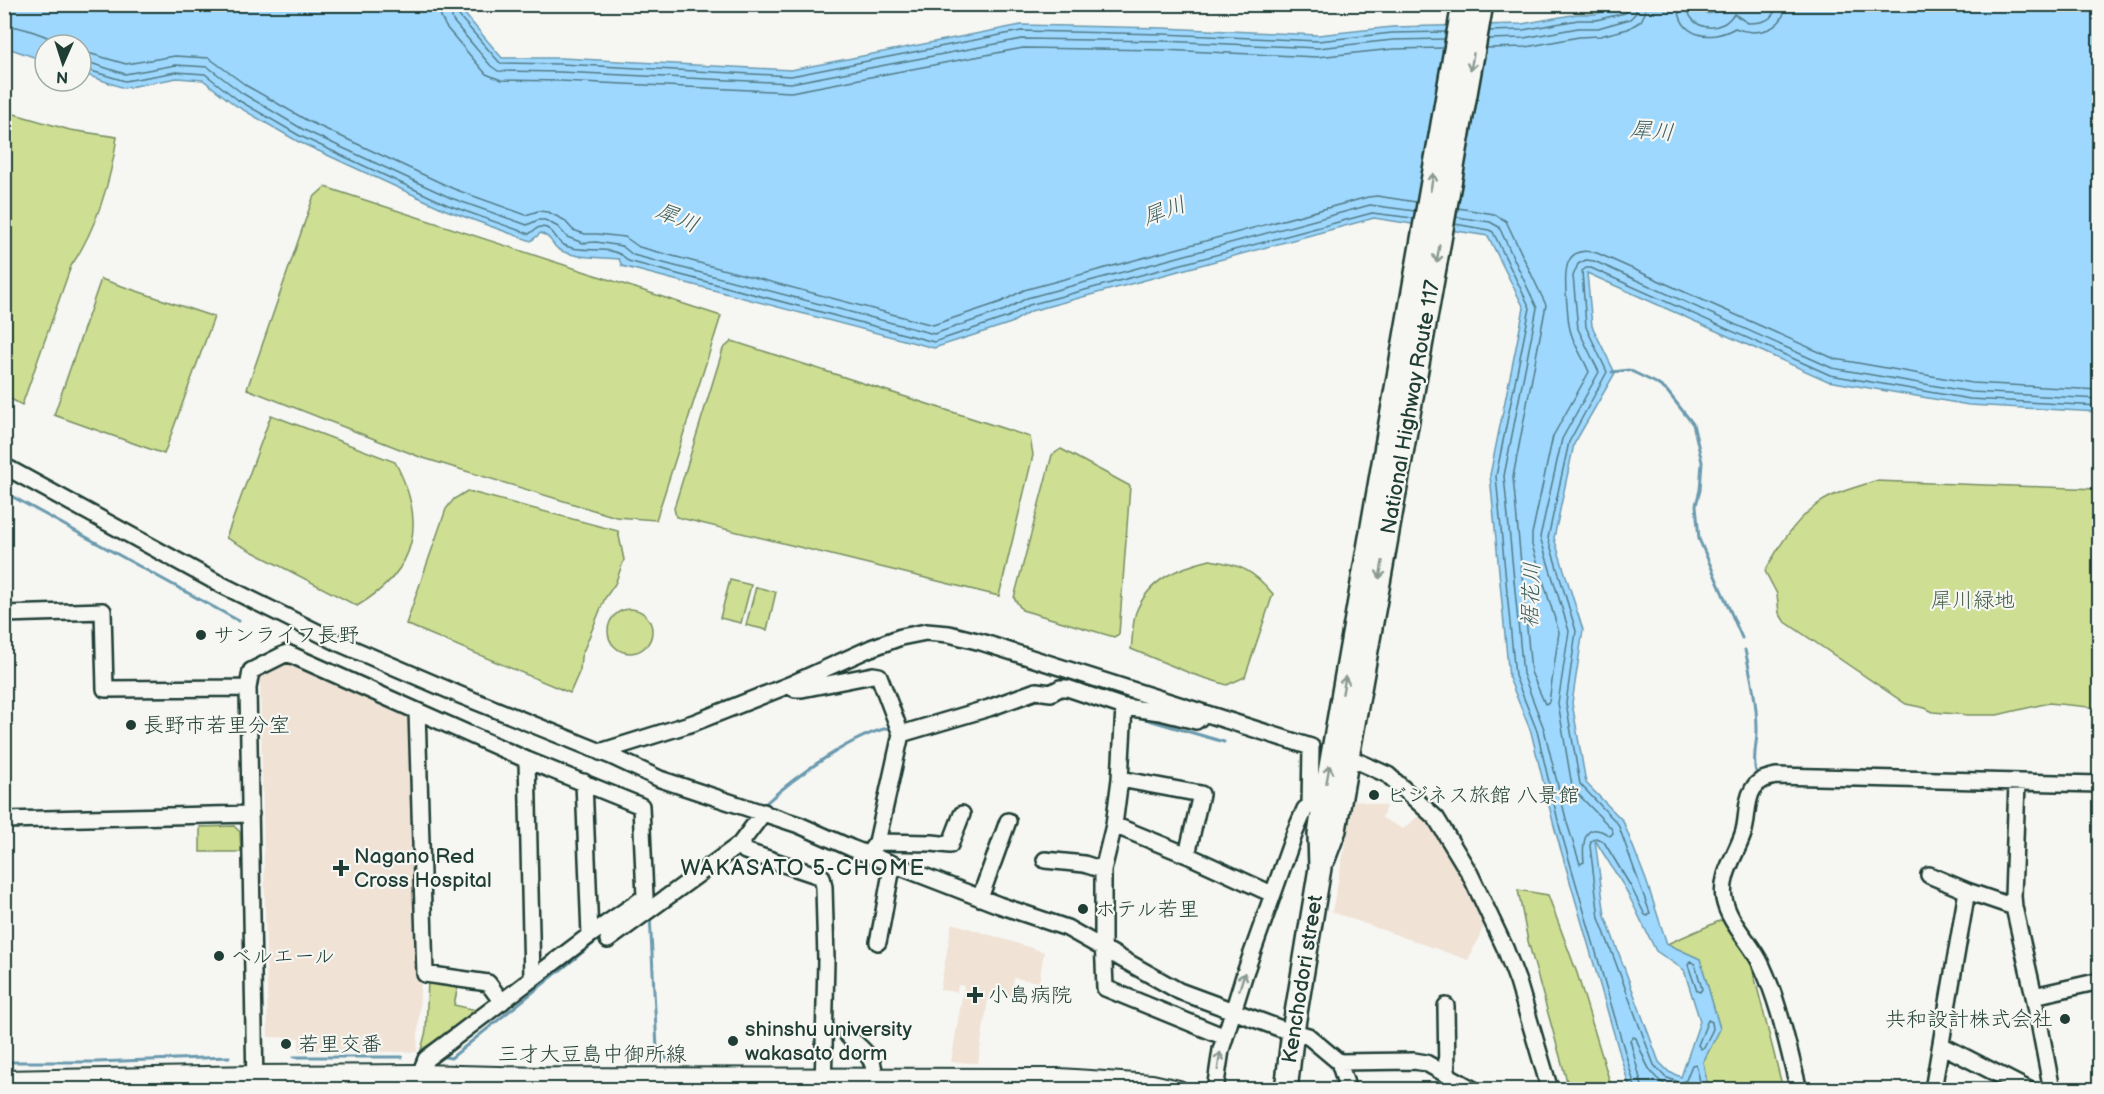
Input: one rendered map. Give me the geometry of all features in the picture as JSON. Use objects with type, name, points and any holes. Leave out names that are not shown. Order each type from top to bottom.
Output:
[{"type":"highway","name":"National Highway Route 117","points":[[1347,750],[1463,4]]},
{"type":"highway","name":"National Highway Route 117","points":[[1323,807],[1347,750],[1482,4]]},
{"type":"highway","name":"Kenchodori street","points":[[1286,1089],[1293,1031],[1320,868],[1319,835],[1323,807]]},
{"type":"main road","name":"三才大豆島中御所線","points":[[220,1089],[255,1084],[420,1074],[830,1084],[874,1078],[924,1084],[1078,1079],[1152,1084],[1179,1089]]},
{"type":"main road","name":"三才大豆島中御所線","points":[[4,1080],[255,1084],[385,1089]]},
{"type":"street","points":[[4,466],[216,582],[329,638],[660,779],[873,848],[894,864],[980,898],[1067,928],[1104,947],[1170,987],[1308,1036],[1340,1062],[1348,1089]]},
{"type":"street","points":[[4,614],[103,611],[105,689],[248,688]]},
{"type":"street","points":[[600,752],[693,723],[789,686],[871,648],[901,637],[926,632],[949,634],[981,642],[1311,747],[1323,807],[1305,809],[1300,820],[1272,894],[1233,1011],[1221,1050],[1215,1089]]},
{"type":"street","points":[[255,1084],[248,688],[251,670],[287,653],[527,760],[641,806],[645,897],[590,935],[426,1059],[420,1074]]},
{"type":"street","points":[[789,686],[802,690],[873,675],[879,676],[899,729],[873,848]]},
{"type":"street","points":[[899,729],[989,708],[1036,691],[1066,688],[1125,707],[1160,712],[1196,721],[1204,714]]},
{"type":"street","points":[[1125,707],[1114,825],[1103,870],[1105,988],[1225,1037]]},
{"type":"street","points":[[417,711],[425,974],[488,983],[502,1002]]},
{"type":"street","points":[[1347,750],[1389,775],[1436,818],[1470,874],[1505,948],[1518,982],[1550,1089]]},
{"type":"street","points":[[527,760],[532,978]]},
{"type":"street","points":[[1799,1089],[1766,976],[1752,946],[1729,913],[1723,895],[1728,864],[1744,832],[1748,801],[1753,788],[1763,779],[1776,776],[2100,784]]},
{"type":"street","points":[[1120,779],[1201,794],[1187,855]]},
{"type":"street","points":[[584,782],[590,935]]},
{"type":"street","points":[[2017,783],[2014,908],[2052,1089]]},
{"type":"street","points":[[608,940],[740,844],[764,812]]},
{"type":"street","points":[[4,820],[251,814]]},
{"type":"street","points":[[873,848],[932,843],[950,845],[962,814]]},
{"type":"street","points":[[980,898],[1008,821]]},
{"type":"street","points":[[1114,825],[1272,894]]},
{"type":"street","points":[[740,844],[745,851],[822,877],[826,960],[823,1013],[830,1084]]},
{"type":"street","points":[[1045,860],[1084,864],[1103,870]]},
{"type":"street","points":[[878,942],[887,905],[887,888],[894,864]]},
{"type":"street","points":[[1929,875],[2014,908]]},
{"type":"street","points":[[1933,1089],[1967,891]]},
{"type":"street","points":[[2034,996],[2100,981]]},
{"type":"street","points":[[1446,1006],[1446,1079]]},
{"type":"street","points":[[848,1036],[872,1060],[875,1066],[874,1078]]},
{"type":"street","points":[[1941,1045],[2029,1089]]},
{"type":"street","points":[[1340,1062],[1414,1060],[1426,1063],[1446,1079],[1474,1089]]},
{"type":"shaded area","name":"Nagano Red Cross Hospital","points":[[280,662],[294,662],[407,712],[414,721],[421,976],[417,1052],[299,1051],[299,1038],[268,1037],[260,678],[263,672]]},
{"type":"shaded area","points":[[1354,800],[1386,806],[1382,818],[1403,829],[1421,814],[1460,868],[1484,926],[1468,960],[1332,912]]},
{"type":"shaded area","name":"小島病院","points":[[952,923],[1044,952],[1039,982],[1014,978],[1011,996],[989,993],[978,1063],[951,1062],[964,986],[958,985],[957,992],[940,990]]},
{"type":"green space","points":[[4,111],[70,130],[117,137],[111,170],[95,221],[71,266],[22,405],[5,396]]},
{"type":"green space","points":[[325,187],[721,316],[656,520],[616,517],[420,457],[247,389],[313,198]]},
{"type":"green space","points":[[101,279],[214,317],[164,454],[54,415]]},
{"type":"green space","points":[[732,341],[1030,437],[1033,455],[999,596],[676,517],[674,508],[723,349]]},
{"type":"green space","points":[[271,415],[395,462],[405,484],[413,524],[411,543],[393,577],[357,606],[226,538]]},
{"type":"green space","points":[[1061,449],[1130,486],[1119,634],[1114,637],[1022,610],[1014,598],[1052,455]]},
{"type":"green space","name":"犀川緑地","points":[[1875,481],[2099,489],[2099,708],[2049,703],[1997,715],[1933,712],[1906,704],[1784,621],[1779,613],[1777,594],[1765,571],[1781,545],[1806,513],[1821,502],[1843,491]]},
{"type":"green space","points":[[467,491],[618,531],[624,560],[615,584],[605,598],[581,657],[580,670],[570,693],[406,624],[446,509],[454,499]]},
{"type":"green space","points":[[1210,560],[1246,570],[1259,579],[1273,594],[1245,677],[1227,685],[1192,674],[1131,649],[1136,612],[1149,591],[1166,576]]},
{"type":"green space","points":[[730,580],[751,585],[741,623],[720,618]]},
{"type":"green space","points":[[756,587],[776,592],[767,630],[746,625]]},
{"type":"green space","points":[[630,609],[639,610],[646,615],[651,622],[651,640],[646,647],[639,652],[630,653],[621,652],[614,647],[609,640],[608,631],[609,622],[614,615],[621,610]]},
{"type":"green space","points":[[234,826],[240,832],[241,852],[200,852],[200,827]]},
{"type":"green space","points":[[1518,890],[1548,895],[1577,973],[1612,1089],[1569,1089],[1528,941]]},
{"type":"green space","points":[[1724,919],[1751,963],[1783,1089],[1708,1089],[1703,1062],[1720,1029],[1700,959],[1667,944]]},
{"type":"green space","points":[[428,979],[459,981],[454,1005],[481,1011],[421,1050],[426,1031]]},
{"type":"water","points":[[5,4],[462,5],[463,12],[502,58],[561,58],[791,70],[1021,25],[1318,35],[1392,27],[1522,24],[1577,14],[1595,14],[1634,4],[1699,5],[1703,12],[1709,14],[1718,11],[1721,4],[1747,5],[1750,10],[1763,8],[1763,4],[2099,5],[2099,412],[1969,405],[1828,381],[1587,273],[1592,326],[1615,373],[1574,444],[1554,538],[1583,630],[1572,703],[1586,783],[1623,821],[1667,944],[1700,959],[1720,1029],[1703,1062],[1708,1089],[1630,1089],[1554,826],[1531,732],[1509,678],[1490,475],[1524,308],[1488,236],[1374,218],[1031,311],[1011,323],[934,348],[622,266],[619,259],[572,255],[558,249],[548,237],[541,233],[531,241],[446,210],[297,141],[235,105],[203,80],[177,78],[124,88],[93,77],[93,33],[33,33],[33,57],[5,47]],"holes":[[[1595,840],[1625,888],[1656,951],[1684,970],[1700,1021],[1681,1077],[1669,1072],[1659,1062],[1605,916]]]},
{"type":"waterway","points":[[1612,372],[1629,370],[1656,383],[1667,391],[1693,424],[1702,462],[1700,490],[1696,505],[1699,539],[1742,638]]},
{"type":"waterway","points":[[4,492],[239,621]]},
{"type":"waterway","points":[[1745,650],[1756,710],[1754,761],[1756,772]]},
{"type":"waterway","points":[[1135,716],[1224,742]]},
{"type":"waterway","points":[[765,804],[791,782],[844,747],[879,730],[894,727]]},
{"type":"waterway","points":[[650,915],[657,1048],[667,1059]]},
{"type":"waterway","points":[[445,1057],[451,1058],[604,935]]},
{"type":"waterway","points":[[4,1062],[96,1062],[229,1057]]},
{"type":"waterway","points":[[294,1057],[402,1057]]},
{"type":"place","name":"サンライフ長野","points":[[201,635]]},
{"type":"place","name":"長野市若里分室","points":[[131,725]]},
{"type":"place","name":"ビジネス旅館 八景館","points":[[1374,795]]},
{"type":"place","name":"Nagano Red Cross Hospital","points":[[341,868]]},
{"type":"place","name":"ホテル若里","points":[[1083,909]]},
{"type":"place","name":"ベルエール","points":[[219,956]]},
{"type":"place","name":"小島病院","points":[[975,995]]},
{"type":"place","name":"共和設計株式会社","points":[[2065,1019]]},
{"type":"place","name":"shinshu university wakasato dorm","points":[[733,1041]]},
{"type":"place","name":"若里交番","points":[[286,1044]]},
{"type":"district","name":"WAKASATO 5-CHOME","points":[[803,867]]},
{"type":"water label","name":"犀川","points":[[1652,130]]},
{"type":"water label","name":"犀川","points":[[1164,210]]},
{"type":"water label","name":"犀川","points":[[678,217]]},
{"type":"water label","name":"裾花川","points":[[1530,595]]}]
